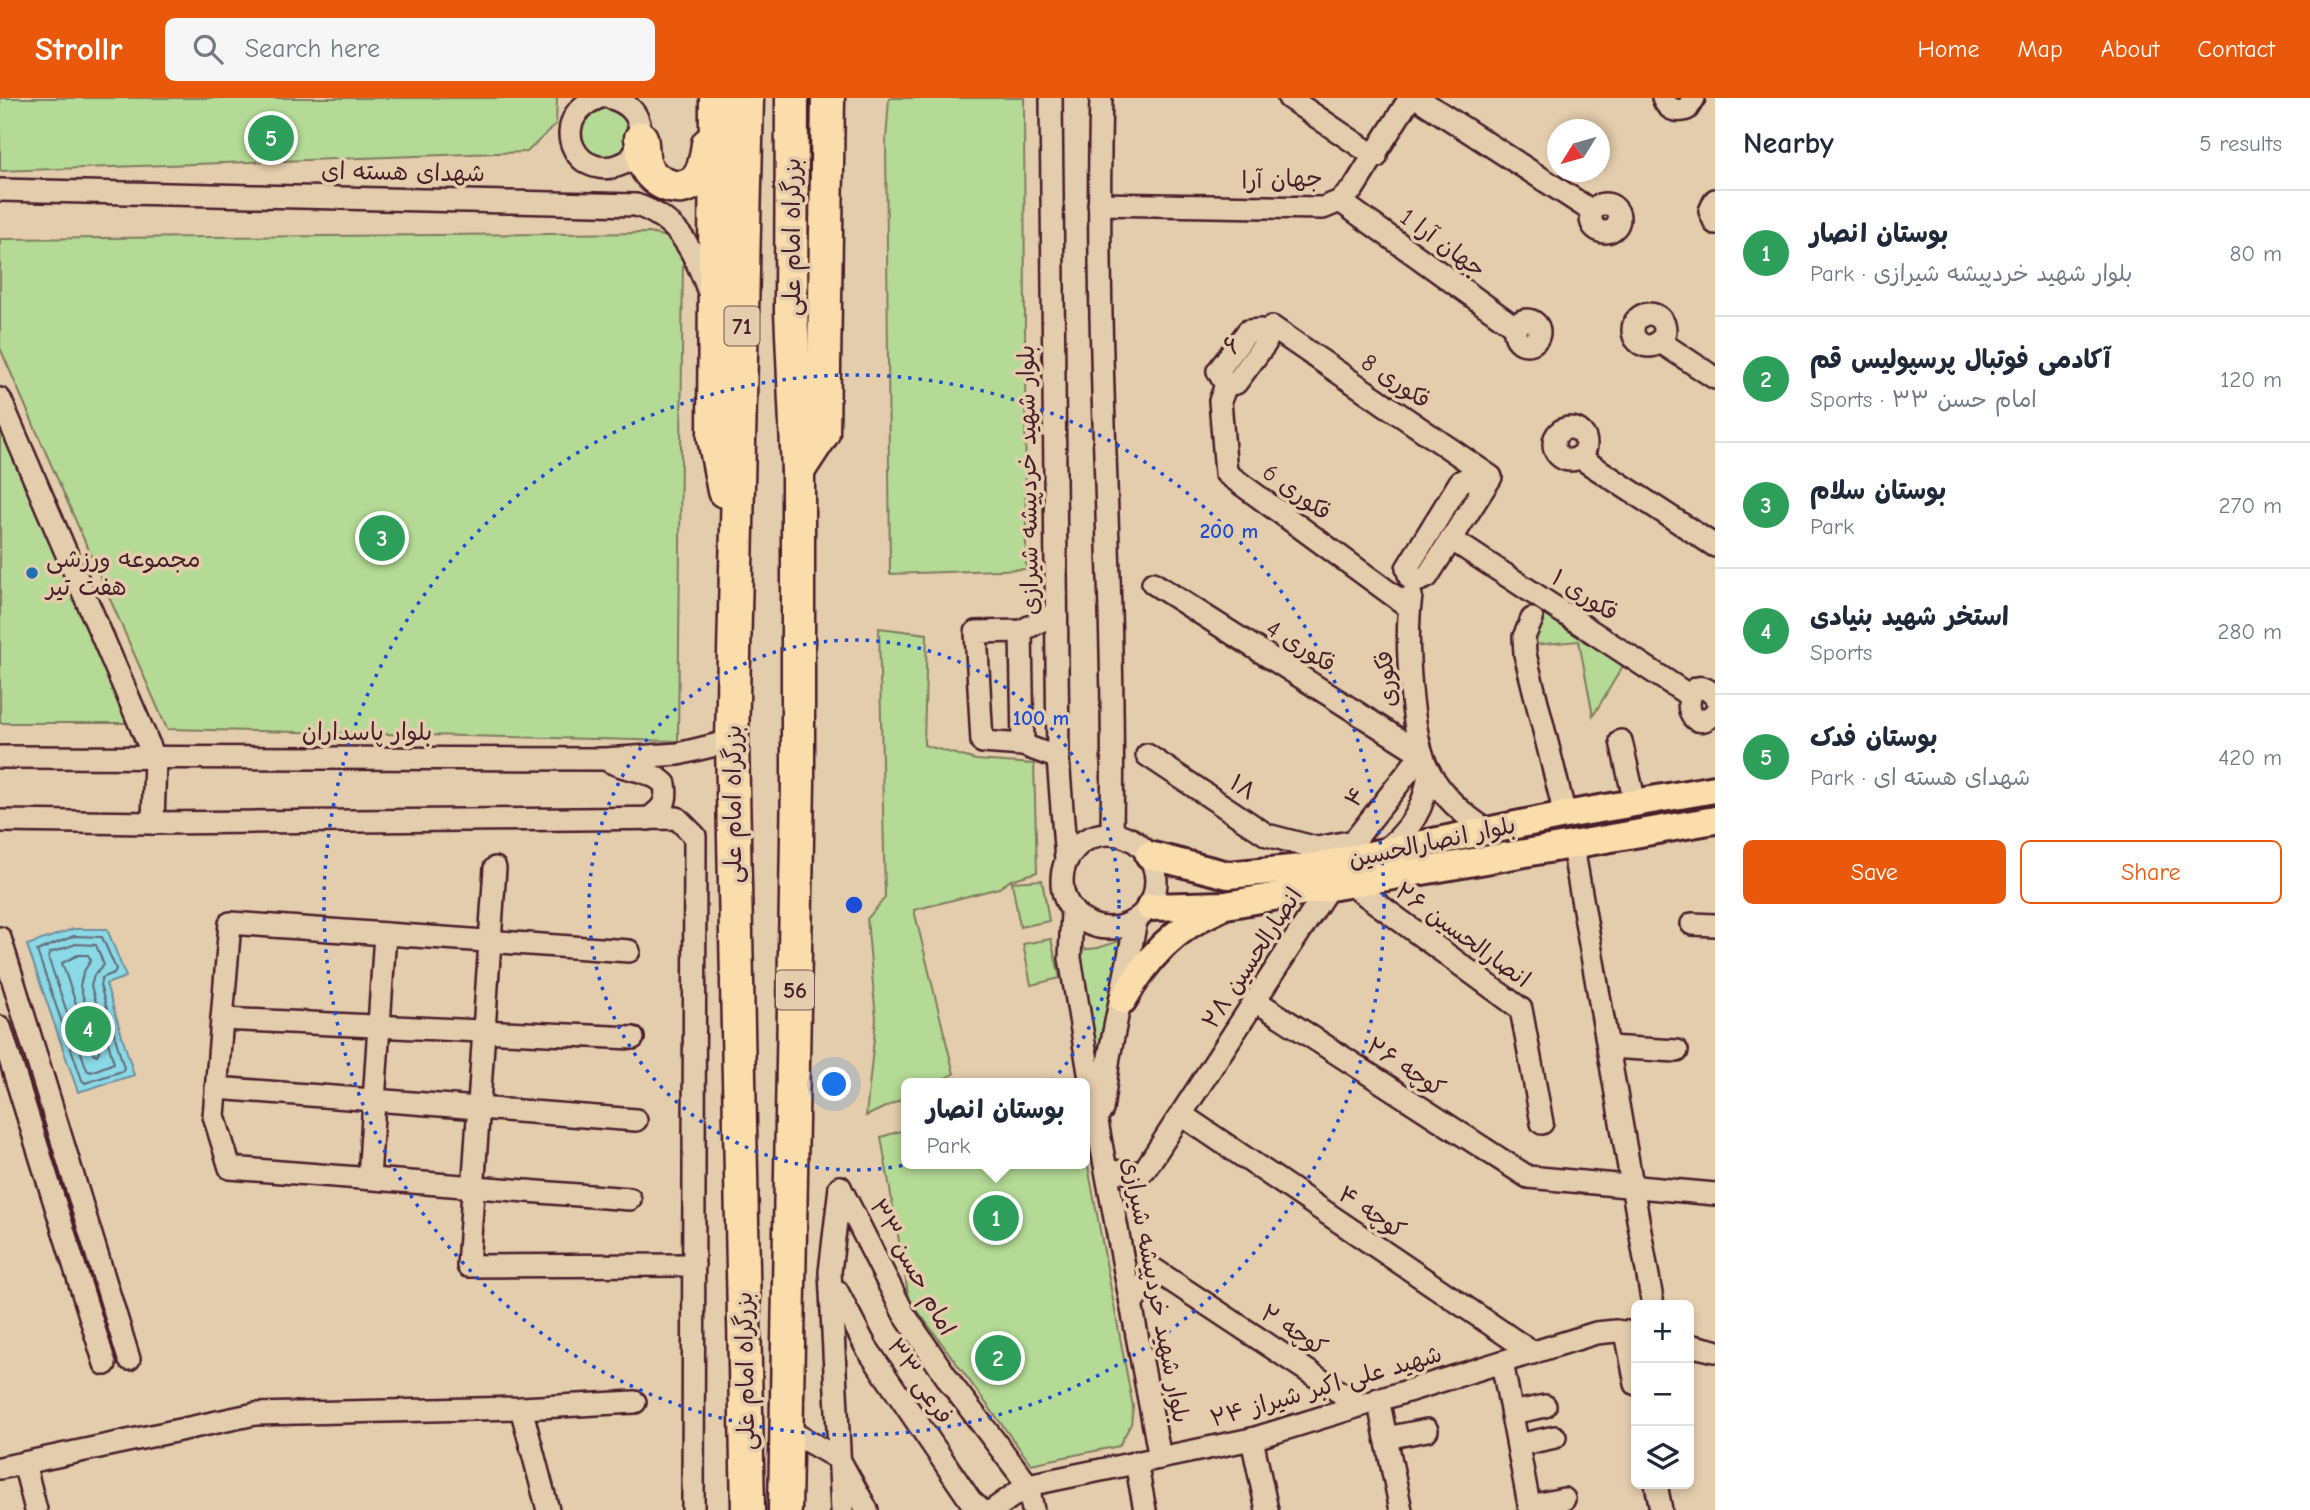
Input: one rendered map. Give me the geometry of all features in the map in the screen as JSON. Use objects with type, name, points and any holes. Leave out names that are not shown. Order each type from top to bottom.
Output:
[{"type":"highway","points":[[641,138],[645,165],[656,180],[668,187],[683,186],[695,181],[705,166],[716,98]]},
{"type":"highway","points":[[716,98],[714,438],[736,554]]},
{"type":"highway","name":"بزرگراه امام علی","points":[[747,98],[732,741],[748,1510]]},
{"type":"highway","name":"بزرگراه امام علی","points":[[785,1510],[798,782],[798,471],[791,311],[792,98]]},
{"type":"highway","points":[[798,471],[822,433],[828,98]]},
{"type":"main road","name":"بلوار انصارالحسین","points":[[1149,855],[1207,872],[1244,874],[1311,867],[1487,830],[1715,789]]},
{"type":"main road","name":"بلوار انصارالحسین","points":[[1143,914],[1226,905],[1715,821]]},
{"type":"main road","points":[[1123,1000],[1157,949],[1181,929],[1226,905]]},
{"type":"street","points":[[598,98],[579,104],[570,131],[571,142],[584,162],[607,169],[630,160],[641,138],[642,98]]},
{"type":"street","points":[[611,98],[630,107],[637,116],[641,138]]},
{"type":"street","name":"بلوار شهید خردپیشه شیرازی","points":[[1051,98],[1058,758],[1066,860]]},
{"type":"street","points":[[1101,98],[1099,204],[1112,597],[1112,834]]},
{"type":"street","points":[[1289,98],[1376,157]]},
{"type":"street","name":"جهان آرا","points":[[1099,204],[1323,208],[1340,201],[1353,189],[1376,157],[1410,98]]},
{"type":"street","points":[[1417,98],[1446,106],[1592,211]]},
{"type":"street","points":[[1663,98],[1667,106],[1677,111],[1686,109],[1694,98]]},
{"type":"street","points":[[595,167],[595,202]]},
{"type":"street","name":"شهدای هسته ای","points":[[0,190],[636,205],[650,210],[682,234],[695,254],[715,312]]},
{"type":"street","points":[[1715,200],[1710,211],[1715,223]]},
{"type":"street","name":"جهان آرا 1","points":[[1340,201],[1516,327]]},
{"type":"street","name":"۶","points":[[1226,385],[1218,371],[1248,331],[1261,330],[1269,336]]},
{"type":"street","name":"فکوری 8","points":[[1269,336],[1485,486]]},
{"type":"street","points":[[1659,341],[1715,378]]},
{"type":"street","name":"فکوری 6","points":[[1226,385],[1220,401],[1226,473],[1409,607]]},
{"type":"street","points":[[0,399],[155,759],[153,823]]},
{"type":"street","points":[[1579,457],[1715,546]]},
{"type":"street","name":"فکوری","points":[[1380,853],[1401,837],[1424,803],[1425,763],[1411,681],[1409,607],[1414,580],[1406,568],[1458,485],[1464,479],[1472,479],[1485,486]]},
{"type":"street","points":[[1414,580],[1427,577],[1485,486]]},
{"type":"street","name":"فکوری ۱","points":[[1451,539],[1690,696]]},
{"type":"street","name":"فکوری 4","points":[[1153,583],[1425,763]]},
{"type":"street","points":[[1056,613],[1021,631],[976,632],[982,742],[1023,745],[1058,758]]},
{"type":"street","points":[[1532,619],[1524,637],[1525,654],[1565,815]]},
{"type":"street","points":[[1021,631],[1023,745]]},
{"type":"street","points":[[1715,696],[1704,689],[1695,691],[1687,703],[1693,716],[1702,720],[1715,713]]},
{"type":"street","name":"بلوار پاسداران","points":[[0,757],[605,759],[678,754],[732,741]]},
{"type":"street","points":[[1621,741],[1634,803]]},
{"type":"street","name":"۱۸","points":[[1147,755],[1267,835],[1317,848]]},
{"type":"street","points":[[605,759],[629,771],[652,772],[665,784],[666,802],[662,809],[648,819]]},
{"type":"street","name":"فکوری","points":[[1425,763],[1446,798],[1487,830]]},
{"type":"street","name":"۴","points":[[1317,848],[1354,841],[1425,763]]},
{"type":"street","points":[[0,821],[153,823],[677,818],[695,836],[693,1510]]},
{"type":"street","points":[[1112,834],[1133,840],[1149,855],[1156,881],[1143,914],[1107,929],[1088,924],[1072,911],[1061,881],[1066,860],[1085,840],[1112,834]]},
{"type":"street","points":[[1573,847],[1652,1300]]},
{"type":"street","points":[[495,868],[468,1266],[694,1265]]},
{"type":"street","name":"انصارالحسین ۲۸","points":[[1107,1171],[1141,1172],[1182,1115],[1256,1001],[1339,885]]},
{"type":"street","name":"انصارالحسین ۲۶","points":[[1339,885],[1521,1009],[1542,1123]]},
{"type":"street","name":"بلوار شهید خردپیشه شیرازی","points":[[1072,911],[1070,958],[1090,1078]]},
{"type":"street","name":"بلوار شهید خردپیشه شیرازی","points":[[1099,1133],[1109,1057],[1143,914]]},
{"type":"street","points":[[629,951],[230,923],[214,1116],[230,1168],[630,1199]]},
{"type":"street","points":[[1692,924],[1715,925]]},
{"type":"street","points":[[369,1178],[385,934]]},
{"type":"street","points":[[0,938],[129,1359]]},
{"type":"street","name":"کوچه ۲۶","points":[[1256,1001],[1528,1177],[1631,1186]]},
{"type":"street","points":[[222,1019],[634,1038]]},
{"type":"street","points":[[0,1027],[105,1364]]},
{"type":"street","points":[[1608,1047],[1677,1051]]},
{"type":"street","name":"بلوار شهید خردپیشه شیرازی","points":[[1090,1079],[1160,1458]]},
{"type":"street","points":[[216,1088],[636,1120]]},
{"type":"street","name":"کوچه ۴","points":[[1182,1115],[1533,1353]]},
{"type":"street","points":[[1631,1186],[1715,1194]]},
{"type":"street","name":"امام حسن ۳۳","points":[[831,1272],[840,1187],[904,1314],[952,1385],[1028,1485],[1033,1510]]},
{"type":"street","name":"کوچه ۲","points":[[1133,1302],[1155,1270],[1235,1323],[1368,1402]]},
{"type":"street","points":[[831,1272],[842,1510]]},
{"type":"street","name":"فرعی ۳۳","points":[[831,1272],[842,1305],[866,1347],[970,1500],[981,1510]]},
{"type":"street","name":"شهید علی اکبر شیراز ۲۴","points":[[1028,1485],[1252,1439],[1596,1333],[1631,1333]]},
{"type":"street","points":[[1694,1346],[1715,1351]]},
{"type":"street","points":[[1502,1362],[1530,1508],[1564,1499]]},
{"type":"street","points":[[0,1468],[255,1414],[521,1408],[635,1402]]},
{"type":"street","points":[[1368,1402],[1386,1438],[1401,1510]]},
{"type":"street","points":[[1512,1413],[1545,1406]]},
{"type":"street","points":[[521,1408],[548,1510]]},
{"type":"street","points":[[788,1430],[839,1459],[867,1510]]},
{"type":"street","points":[[1386,1438],[1427,1430]]},
{"type":"street","points":[[1518,1445],[1555,1437]]},
{"type":"street","points":[[1252,1439],[1267,1510]]},
{"type":"street","points":[[24,1462],[36,1510]]},
{"type":"street","points":[[1136,1462],[1145,1510]]},
{"type":"street","points":[[993,1510],[1028,1485]]},
{"type":"street","points":[[1657,1489],[1661,1510]]},
{"type":"green space","points":[[0,98],[557,98],[556,124],[527,152],[0,171]]},
{"type":"green space","points":[[889,98],[1024,98],[1026,569],[890,574],[886,141]]},
{"type":"green space","points":[[604,103],[630,115],[634,144],[612,163],[584,154],[579,135],[583,118]]},
{"type":"green space","points":[[649,233],[668,237],[683,257],[678,741],[167,729],[0,348],[0,239]]},
{"type":"green space","name":"مجموعه ورزشی هفت تیر","points":[[0,424],[128,723],[0,723]]},
{"type":"green space","points":[[1542,603],[1627,659],[1593,716],[1579,641],[1533,645],[1530,622]]},
{"type":"green space","points":[[879,628],[927,634],[924,745],[976,760],[1034,764],[1037,872],[1011,880],[999,888],[914,910],[954,1074],[946,1078],[901,1078],[901,1100],[866,1116],[876,1019],[867,919],[885,898]]},
{"type":"green space","points":[[1042,880],[1049,921],[1020,927],[1012,882]]},
{"type":"green space","points":[[1128,938],[1099,1055],[1093,1046],[1078,950],[1098,948]]},
{"type":"green space","points":[[1051,939],[1060,978],[1031,985],[1023,944]]},
{"type":"green space","points":[[901,1131],[901,1169],[1089,1169],[1133,1407],[1131,1424],[1119,1446],[1031,1464],[909,1299],[881,1137]]},
{"type":"water","points":[[73,929],[107,929],[126,977],[106,984],[134,1075],[78,1092],[27,945]]},
{"type":"place","name":"بوستان فدک","points":[[271,138]]},
{"type":"place","name":"بوستان سلام","points":[[382,538]]},
{"type":"place","name":"مجموعه ورزشی هفت تیر","points":[[32,573]]},
{"type":"place","name":"استخر شهید بنیادی","points":[[88,1029]]},
{"type":"place","name":"بوستان انصار","points":[[996,1218]]},
{"type":"place","name":"آکادمی فوتبال پرسپولیس قم","points":[[998,1358]]}]
